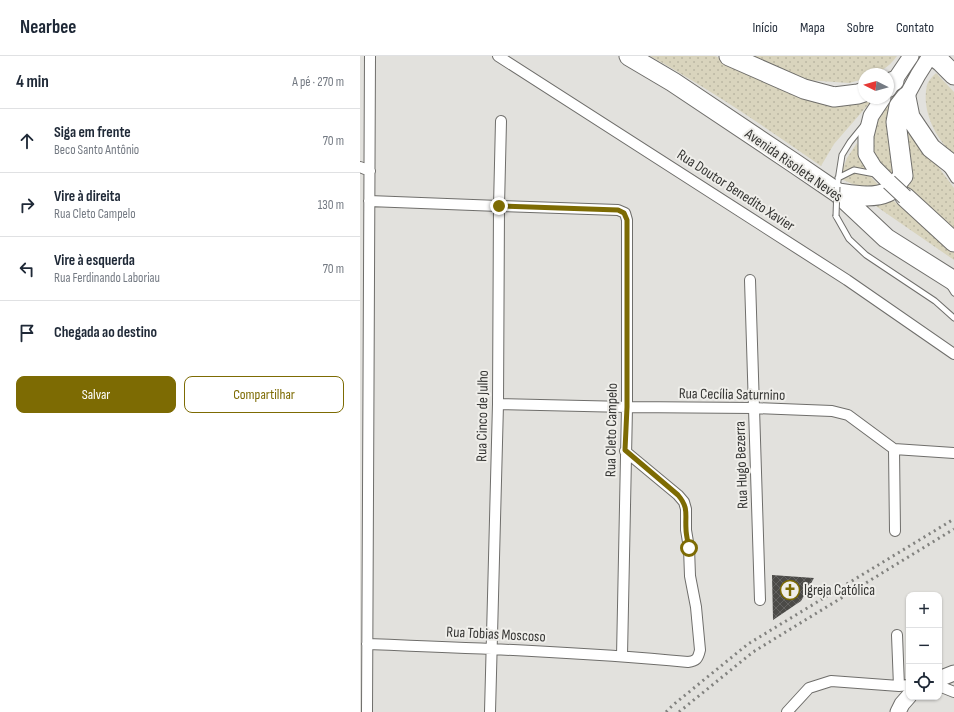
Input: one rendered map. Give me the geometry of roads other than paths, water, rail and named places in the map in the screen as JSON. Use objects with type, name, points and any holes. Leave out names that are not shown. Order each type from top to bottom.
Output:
[{"type":"highway","name":"Avenida Risoleta Neves","points":[[629,56],[674,82],[838,186],[886,238],[947,277]]},
{"type":"highway","points":[[729,56],[804,89],[834,96],[858,94]]},
{"type":"highway","points":[[932,56],[941,62],[954,75]]},
{"type":"highway","points":[[838,186],[861,195],[875,195],[889,192],[903,176],[896,122],[899,106],[906,97]]},
{"type":"highway","points":[[906,97],[910,117],[931,148],[954,166]]},
{"type":"highway","points":[[905,197],[954,242]]},
{"type":"street","points":[[365,706],[367,644],[364,560],[364,303],[369,201],[365,169],[370,56]]},
{"type":"street","name":"Rua Doutor Benedito Xavier","points":[[498,56],[848,280],[954,354]]},
{"type":"street","points":[[906,97],[918,75],[932,56]]},
{"type":"street","points":[[894,79],[908,60]]},
{"type":"street","points":[[879,104],[871,116],[866,136],[866,154],[874,167],[905,197]]},
{"type":"street","name":"Rua Cinco de Julho","points":[[490,712],[498,404],[501,121]]},
{"type":"street","points":[[369,201],[499,206]]},
{"type":"street","name":"Rua Cleto Campelo","points":[[499,206],[618,210],[624,213],[627,220],[627,407],[622,656]]},
{"type":"street","name":"Rua Hugo Bezerra","points":[[750,280],[760,600]]},
{"type":"street","name":"Rua Cecília Saturnino","points":[[498,404],[754,408],[832,411],[848,415],[894,449]]},
{"type":"street","points":[[894,531],[894,449],[954,453]]},
{"type":"street","name":"Rua Tobias Moscoso","points":[[367,644],[492,648],[622,656],[688,662],[695,661],[698,658],[700,650],[696,607],[690,576],[689,548],[686,530],[686,509],[684,502],[678,495],[625,450]]},
{"type":"street","points":[[897,635],[906,689],[898,712]]},
{"type":"street","points":[[942,678],[954,673]]},
{"type":"street","points":[[787,712],[809,688],[831,681],[906,689]]},
{"type":"street","points":[[942,687],[954,692]]},
{"type":"lane","points":[[871,116],[850,142],[842,155],[836,216],[849,239],[866,255],[935,300],[954,318]]},
{"type":"lane","points":[[931,148],[954,180]]},
{"type":"lane","points":[[838,186],[854,170],[871,173],[887,180]]},
{"type":"lane","points":[[947,277],[954,292]]},
{"type":"railway","points":[[666,712],[748,644],[954,519]]},
{"type":"railway","points":[[679,712],[753,652],[954,529]]},
{"type":"place","name":"Igreja Católica","points":[[790,590]]}]
